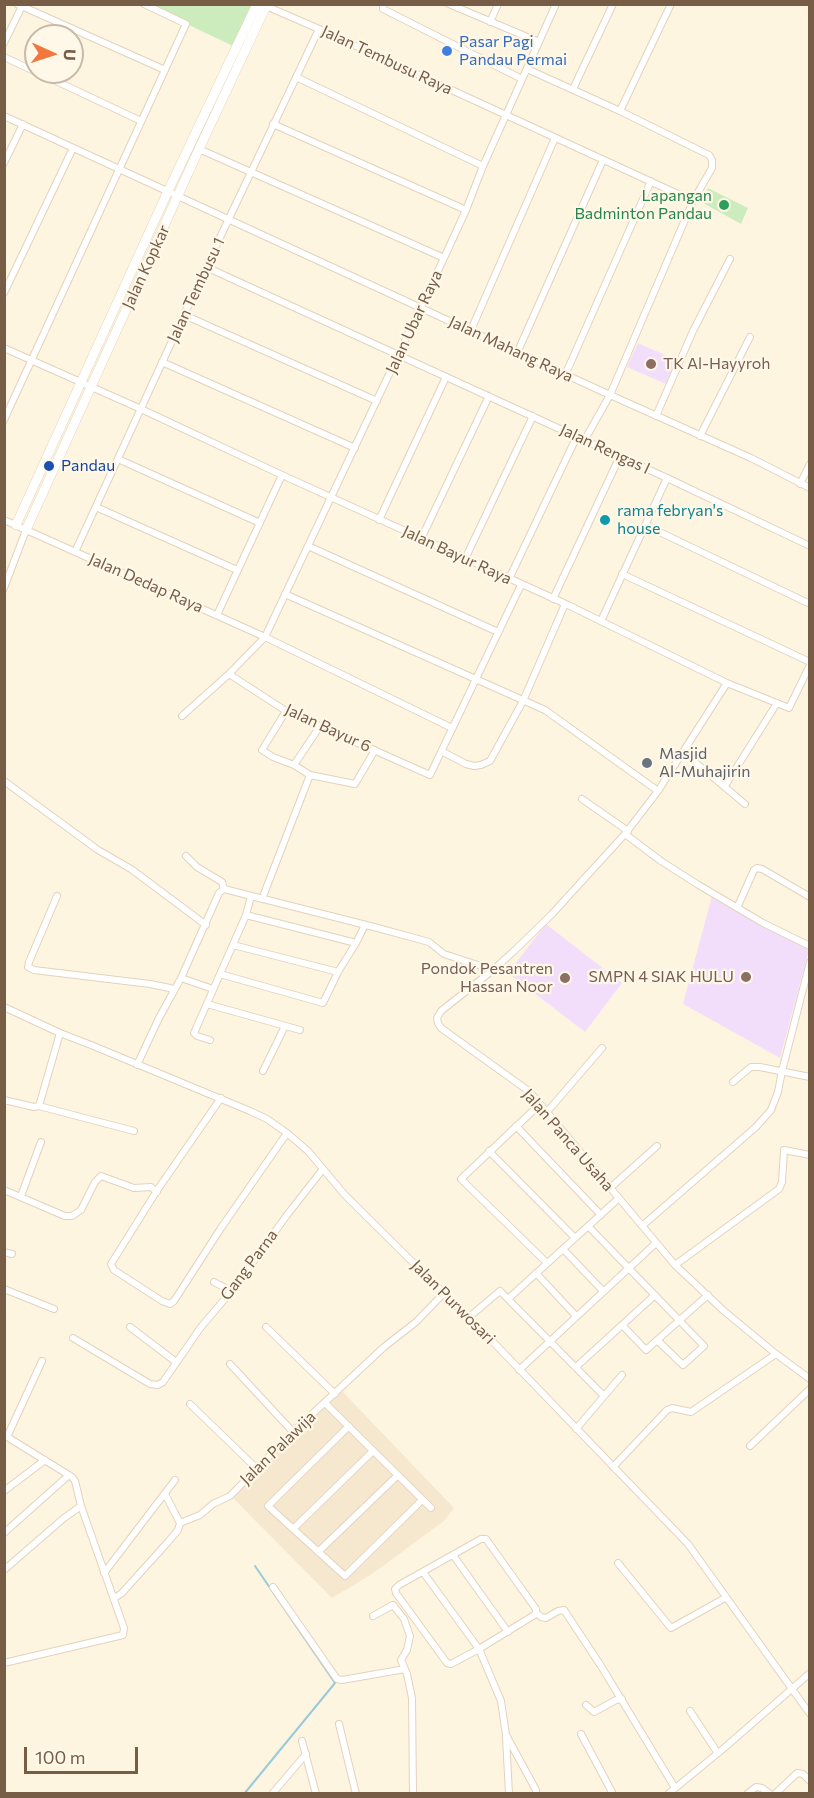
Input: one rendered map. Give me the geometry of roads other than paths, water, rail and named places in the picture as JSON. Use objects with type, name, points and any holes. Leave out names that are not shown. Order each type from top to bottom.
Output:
[{"type":"street","points":[[4,420],[186,24],[144,4]]},
{"type":"street","points":[[382,4],[383,9],[522,80]]},
{"type":"street","points":[[448,4],[539,42]]},
{"type":"street","points":[[490,22],[498,4]]},
{"type":"street","name":"Jalan Ubar Raya","points":[[182,716],[229,674],[265,637],[444,258],[556,4]]},
{"type":"street","points":[[573,89],[613,4]]},
{"type":"street","points":[[620,111],[671,4]]},
{"type":"street","points":[[4,43],[20,5],[165,70]]},
{"type":"street","name":"Jalan Tembusu Raya","points":[[263,5],[693,201]]},
{"type":"street","name":"Jalan Kopkar","points":[[26,530],[263,5]]},
{"type":"street","name":"Jalan Kopkar","points":[[16,525],[168,191],[263,5]]},
{"type":"street","name":"Jalan Tembusu 1","points":[[75,552],[250,172],[319,29]]},
{"type":"street","points":[[4,57],[24,66]]},
{"type":"street","points":[[527,69],[620,111],[709,155],[712,160],[712,168],[693,201],[610,395],[584,441]]},
{"type":"street","points":[[296,77],[483,166]]},
{"type":"street","points":[[62,84],[141,121]]},
{"type":"street","name":"Jalan Mahang Raya","points":[[4,116],[751,458],[810,488]]},
{"type":"street","points":[[4,163],[23,124]]},
{"type":"street","points":[[273,124],[466,210]]},
{"type":"street","points":[[471,330],[555,138]]},
{"type":"street","points":[[4,293],[73,148]]},
{"type":"street","points":[[199,149],[444,258]]},
{"type":"street","points":[[518,351],[603,160]]},
{"type":"street","points":[[566,374],[651,181]]},
{"type":"street","points":[[656,416],[693,331],[730,259]]},
{"type":"street","name":"Jalan Rengas I","points":[[206,267],[577,436],[810,546]]},
{"type":"street","points":[[184,315],[377,401]]},
{"type":"street","points":[[700,436],[750,337]]},
{"type":"street","name":"Jalan Bayur Raya","points":[[4,348],[565,604],[727,683],[777,703]]},
{"type":"street","points":[[162,362],[355,448]]},
{"type":"street","points":[[379,519],[446,377]]},
{"type":"street","points":[[421,539],[489,396]]},
{"type":"street","points":[[465,559],[533,416]]},
{"type":"street","points":[[509,579],[577,436]]},
{"type":"street","points":[[553,599],[620,456]]},
{"type":"street","points":[[118,459],[260,523]]},
{"type":"street","points":[[800,484],[810,464]]},
{"type":"street","points":[[217,615],[282,475]]},
{"type":"street","points":[[601,621],[667,478]]},
{"type":"street","points":[[96,507],[237,570]]},
{"type":"street","points":[[22,510],[26,515],[34,514]]},
{"type":"street","name":"Jalan Dedap Raya","points":[[4,520],[265,637],[452,728]]},
{"type":"street","points":[[645,525],[810,604]]},
{"type":"street","points":[[4,588],[26,530]]},
{"type":"street","points":[[308,546],[498,632]]},
{"type":"street","points":[[622,574],[810,663],[789,708],[777,703],[725,786]]},
{"type":"street","points":[[521,585],[452,728],[443,752],[466,764],[474,766],[490,761],[523,701],[565,604]]},
{"type":"street","points":[[285,594],[545,710],[658,792]]},
{"type":"street","name":"Jalan Bayur 6","points":[[229,674],[286,711],[430,775],[443,752]]},
{"type":"street","name":"Jalan Panca Usaha","points":[[727,683],[658,792],[626,832],[552,914],[494,970],[439,1014],[438,1023],[441,1028],[530,1092],[579,1153],[675,1264],[776,1354],[810,1379]]},
{"type":"street","points":[[286,711],[262,750],[273,758],[294,765],[310,775],[355,784],[375,750]]},
{"type":"street","points":[[294,765],[320,726]]},
{"type":"street","points":[[683,752],[745,804]]},
{"type":"street","points":[[262,899],[310,775]]},
{"type":"street","points":[[4,781],[206,925]]},
{"type":"street","points":[[582,800],[626,832],[660,861],[763,923],[810,946]]},
{"type":"street","points":[[186,856],[197,867],[222,882],[224,890]]},
{"type":"street","points":[[737,908],[757,868],[810,897]]},
{"type":"street","points":[[137,1065],[159,1018],[182,978],[219,893],[224,890],[429,942],[444,954],[494,970]]},
{"type":"street","points":[[57,896],[28,968],[150,984],[170,988],[174,992]]},
{"type":"street","points":[[210,1040],[194,1033],[246,915],[251,896]]},
{"type":"street","points":[[246,915],[356,943]]},
{"type":"street","points":[[220,974],[323,1003],[365,925]]},
{"type":"street","points":[[233,945],[338,972]]},
{"type":"street","points":[[642,1226],[756,1127],[771,1110],[778,1092],[810,962]]},
{"type":"street","points":[[182,978],[213,989]]},
{"type":"street","points":[[207,1004],[300,1030]]},
{"type":"street","name":"Jalan Purwosari","points":[[4,1007],[60,1033],[267,1119],[308,1151],[344,1194],[468,1317],[688,1544],[810,1714]]},
{"type":"street","points":[[263,1071],[285,1026]]},
{"type":"street","points":[[39,1106],[60,1033]]},
{"type":"street","points":[[548,1112],[602,1048]]},
{"type":"street","points":[[733,1082],[751,1067],[810,1077]]},
{"type":"street","points":[[221,1098],[111,1264],[114,1269],[162,1301],[170,1304],[180,1293],[221,1228],[287,1133]]},
{"type":"street","points":[[4,1100],[34,1107],[39,1106],[134,1131]]},
{"type":"street","points":[[540,1104],[461,1179],[547,1263]]},
{"type":"street","points":[[516,1126],[601,1215]]},
{"type":"street","points":[[21,1196],[41,1142]]},
{"type":"street","points":[[610,1188],[657,1146]]},
{"type":"street","points":[[675,1264],[779,1189],[782,1182],[784,1150],[810,1155]]},
{"type":"street","points":[[489,1151],[575,1238]]},
{"type":"street","name":"Gang Parna","points":[[73,1338],[153,1386],[163,1382],[201,1327],[323,1169]]},
{"type":"street","points":[[4,1190],[53,1211],[72,1216],[81,1210],[95,1182],[101,1176],[134,1188],[151,1187],[157,1192]]},
{"type":"street","points":[[508,1299],[619,1198]]},
{"type":"street","points":[[588,1226],[705,1346],[683,1365],[657,1340]]},
{"type":"street","points":[[519,1370],[656,1243]]},
{"type":"street","points":[[563,1249],[603,1291]]},
{"type":"street","points":[[4,1252],[12,1254]]},
{"type":"street","points":[[536,1274],[576,1316]]},
{"type":"street","points":[[214,1282],[231,1291]]},
{"type":"street","points":[[4,1289],[54,1309]]},
{"type":"street","points":[[468,1317],[500,1290],[604,1396]]},
{"type":"street","name":"Jalan Palawija","points":[[114,1599],[168,1542],[178,1530],[180,1523],[200,1515],[213,1504],[230,1496],[293,1432],[384,1347],[416,1322],[444,1293]]},
{"type":"street","points":[[576,1367],[655,1295]]},
{"type":"street","points":[[623,1326],[646,1350],[708,1295]]},
{"type":"street","points":[[130,1327],[176,1362]]},
{"type":"street","points":[[266,1327],[335,1394]]},
{"type":"street","points":[[613,1467],[667,1410],[672,1408],[691,1412],[776,1354]]},
{"type":"street","points":[[4,1663],[123,1635],[124,1628],[81,1506],[75,1481],[6,1436],[42,1361]]},
{"type":"street","points":[[230,1364],[293,1432]]},
{"type":"street","points":[[576,1430],[622,1375]]},
{"type":"street","points":[[750,1446],[810,1389]]},
{"type":"street","points":[[325,1403],[431,1508]]},
{"type":"street","points":[[190,1404],[256,1468]]},
{"type":"street","points":[[349,1426],[268,1506],[345,1576],[422,1500]]},
{"type":"street","points":[[293,1529],[374,1451]]},
{"type":"street","points":[[4,1491],[45,1460]]},
{"type":"street","points":[[4,1533],[69,1475]]},
{"type":"street","points":[[318,1552],[398,1475]]},
{"type":"street","points":[[104,1573],[175,1480]]},
{"type":"street","points":[[165,1494],[180,1523]]},
{"type":"street","points":[[4,1570],[81,1506]]},
{"type":"street","points":[[536,1612],[532,1618],[451,1664],[447,1663],[396,1593],[396,1587],[481,1539],[486,1539],[541,1617],[546,1618],[564,1610],[622,1699],[675,1788]]},
{"type":"street","points":[[453,1555],[508,1632]]},
{"type":"street","points":[[618,1563],[671,1628],[725,1598]]},
{"type":"street","points":[[423,1572],[479,1649],[501,1701],[506,1735],[509,1794]]},
{"type":"street","points":[[273,1587],[337,1678],[342,1680],[405,1670]]},
{"type":"street","points":[[372,1616],[393,1605],[404,1619],[410,1636],[407,1650],[401,1660],[412,1698],[413,1794]]},
{"type":"street","points":[[668,1794],[810,1673]]},
{"type":"street","points":[[586,1704],[594,1712],[622,1699]]},
{"type":"street","points":[[690,1711],[717,1752]]},
{"type":"street","points":[[339,1724],[356,1794]]},
{"type":"street","points":[[580,1734],[613,1794]]},
{"type":"street","points":[[506,1735],[536,1790],[536,1794]]},
{"type":"street","points":[[302,1740],[316,1794]]},
{"type":"street","points":[[272,1794],[306,1754]]},
{"type":"street","points":[[775,1794],[797,1773],[803,1774],[810,1781]]},
{"type":"street","points":[[747,1794],[756,1787],[770,1794]]},
{"type":"waterway","points":[[244,1794],[335,1683],[255,1566]]},
{"type":"place","name":"Pasar Pagi Pandau Permai","points":[[447,51]]},
{"type":"place","name":"Lapangan Badminton Pandau","points":[[724,205]]},
{"type":"place","name":"TK Al-Hayyroh","points":[[651,364]]},
{"type":"place","name":"Pandau","points":[[49,466]]},
{"type":"place","name":"rama febryan's house","points":[[605,520]]},
{"type":"place","name":"Masjid Al-Muhajirin","points":[[647,763]]},
{"type":"place","name":"SMPN 4 SIAK HULU","points":[[746,977]]},
{"type":"place","name":"Pondok Pesantren Hassan Noor","points":[[565,978]]}]
